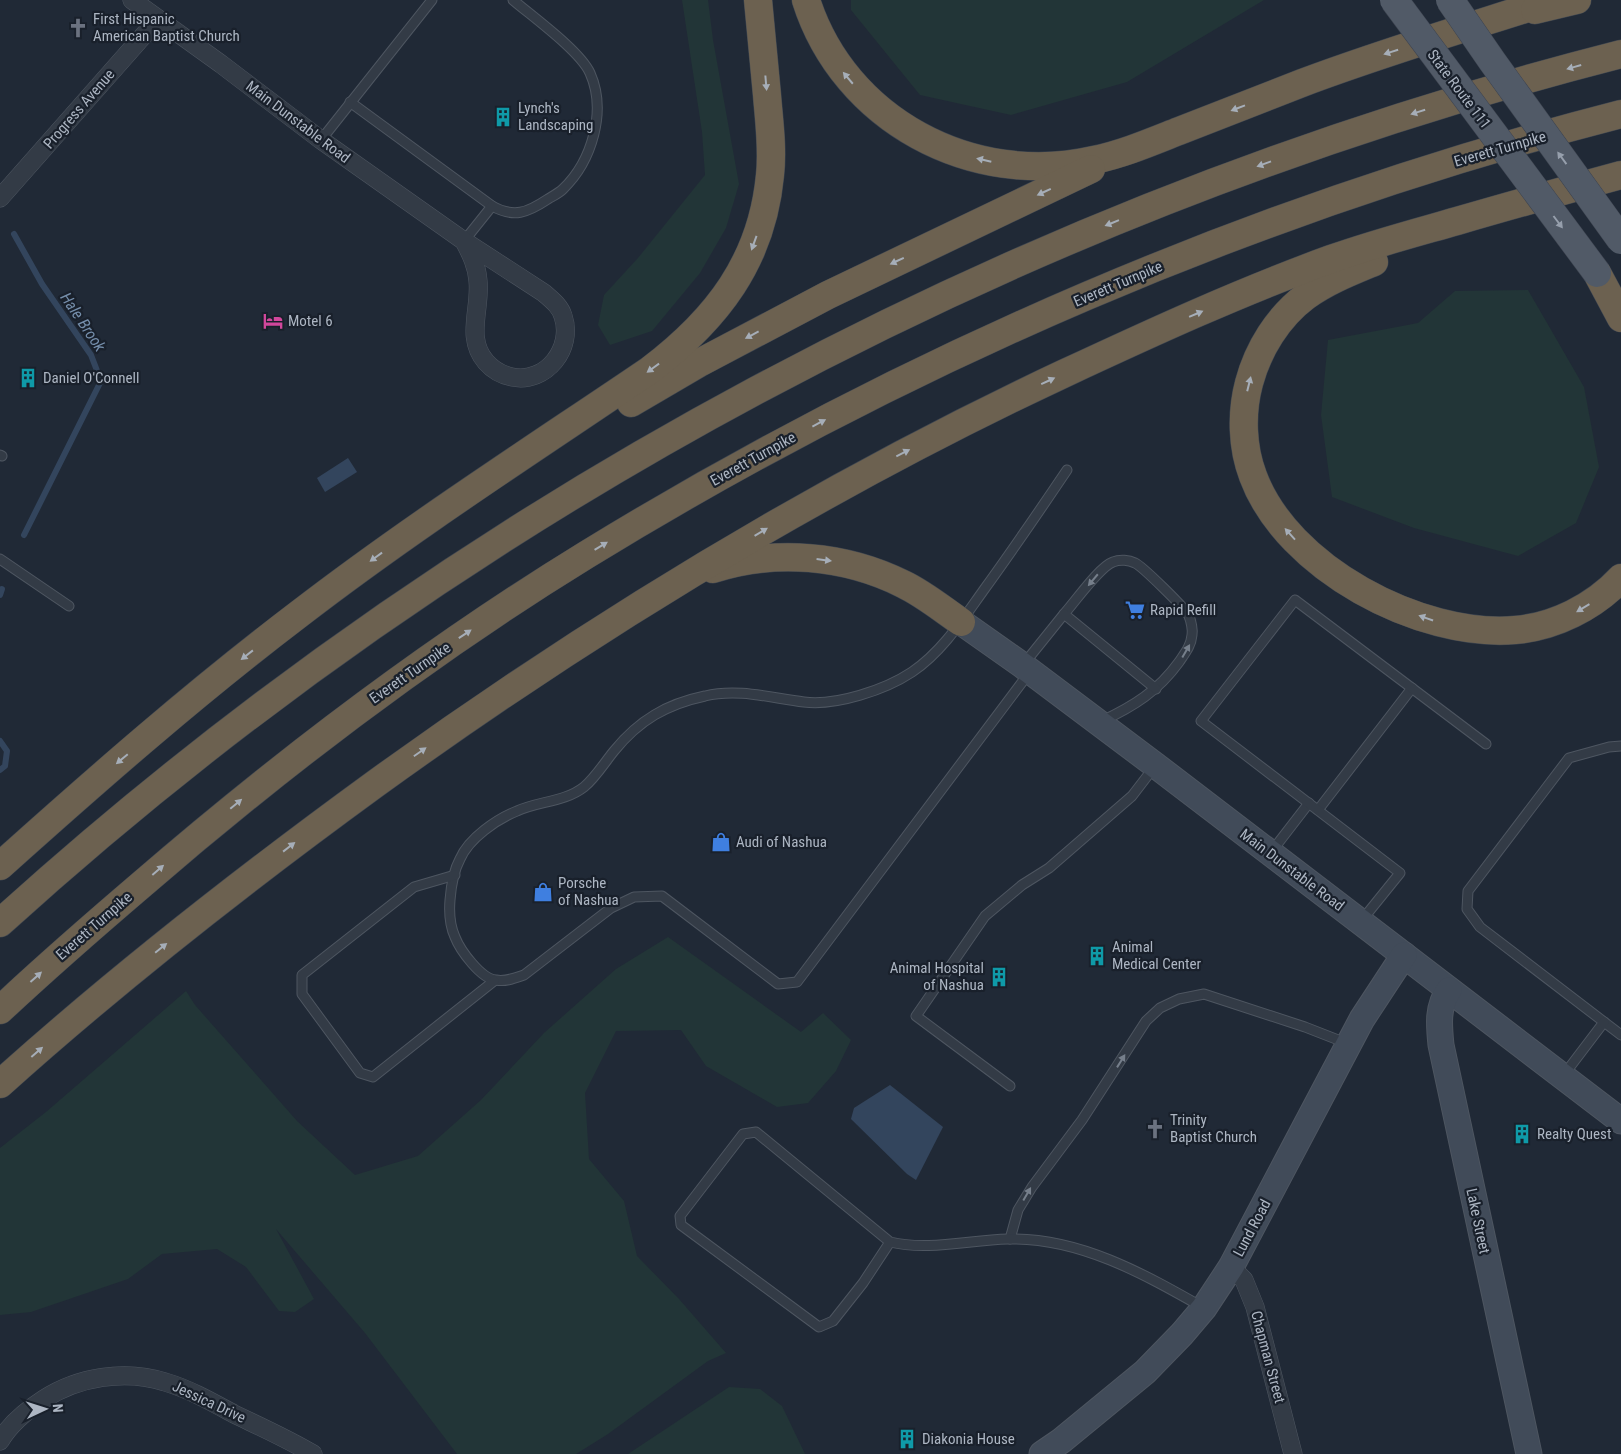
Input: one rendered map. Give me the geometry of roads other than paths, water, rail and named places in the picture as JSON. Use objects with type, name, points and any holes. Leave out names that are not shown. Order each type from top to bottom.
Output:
[{"type":"highway","points":[[0,866],[116,764],[299,613],[416,529],[665,358],[698,329],[727,294],[741,272],[752,249],[760,225],[769,183],[771,149],[757,0]]},
{"type":"highway","points":[[806,0],[824,43],[855,86],[882,112],[912,133],[928,141],[963,155],[1019,166],[1057,166],[1092,161],[1135,148]]},
{"type":"highway","points":[[416,529],[701,362],[800,309],[1135,148],[1301,83],[1553,0]]},
{"type":"highway","points":[[1454,32],[1577,0]]},
{"type":"highway","points":[[0,923],[64,866],[186,765],[249,716],[372,627],[511,533],[579,491],[787,374],[1001,270],[1221,179],[1436,106],[1621,54]]},
{"type":"highway","name":"Everett Turnpike","points":[[0,1010],[78,939],[199,835],[351,715],[444,649],[584,556],[722,475],[853,405],[1032,321],[1151,270],[1254,230],[1376,187],[1516,143],[1621,114]]},
{"type":"highway","points":[[0,1084],[173,938],[302,838],[416,754],[510,689],[674,584],[798,510],[889,460],[1018,395],[1217,305],[1329,260],[1391,239],[1621,175]]},
{"type":"highway","points":[[1488,212],[1333,279],[1305,297],[1288,313],[1261,352],[1248,388],[1245,408],[1245,440],[1253,476],[1264,499],[1280,523],[1328,569],[1386,604],[1433,621],[1461,628],[1489,631],[1516,630],[1541,626],[1563,618],[1588,605],[1621,578]]},
{"type":"highway","points":[[1597,273],[1621,318]]},
{"type":"highway","points":[[674,584],[721,567],[744,562],[790,558],[829,560],[865,568],[904,584],[925,596],[961,622]]},
{"type":"main road","name":"State Route 111","points":[[1394,0],[1597,273]]},
{"type":"main road","points":[[1450,0],[1497,69],[1621,240]]},
{"type":"street","name":"Main Dunstable Road","points":[[132,0],[221,64],[321,140],[556,303],[563,316],[566,330],[564,346],[557,359],[547,370],[533,376],[518,378],[504,375],[491,367],[481,356],[476,342],[475,327],[479,282],[475,264],[464,241]]},
{"type":"street","name":"Progress Avenue","points":[[0,198],[158,20]]},
{"type":"street","name":"Main Dunstable Road","points":[[961,622],[1026,668],[1155,765],[1621,1121]]},
{"type":"street","name":"Lund Road","points":[[1056,1450],[1145,1372],[1204,1308],[1231,1267],[1348,1044],[1375,998],[1404,955]]},
{"type":"street","name":"Lake Street","points":[[1450,990],[1440,1010],[1439,1028],[1441,1045],[1529,1454]]},
{"type":"street","name":"Chapman Street","points":[[1231,1267],[1244,1280],[1255,1307],[1293,1454]]},
{"type":"street","name":"Jessica Drive","points":[[0,1441],[18,1420],[35,1405],[54,1393],[74,1384],[96,1378],[119,1376],[163,1381],[185,1389],[288,1440],[312,1454]]},
{"type":"lane","points":[[321,140],[432,0]]},
{"type":"lane","points":[[350,102],[492,206],[504,212],[517,213],[535,208],[563,189],[580,170],[591,146],[596,123],[597,98],[590,73],[581,58],[513,0]]},
{"type":"lane","points":[[464,241],[492,206]]},
{"type":"lane","points":[[494,981],[481,972],[467,958],[454,936],[450,915],[450,898],[460,858],[472,842],[492,825],[517,811],[566,797],[585,787],[634,729],[653,714],[678,703],[708,695],[735,693],[764,695],[806,702],[829,702],[862,694],[892,683],[912,671],[934,653],[961,622],[1015,548],[1067,470]]},
{"type":"lane","points":[[0,559],[69,606]]},
{"type":"lane","points":[[455,875],[414,887],[302,975],[302,994],[360,1073],[373,1077],[494,981],[509,980],[524,975],[611,908],[634,897],[662,896],[778,984],[797,982],[1064,614],[1100,571],[1112,562],[1123,560],[1136,563],[1189,616],[1192,634],[1190,648],[1156,689],[1127,709],[1098,722]]},
{"type":"lane","points":[[1360,922],[1400,873],[1201,721],[1295,600],[1486,744]]},
{"type":"lane","points":[[1064,614],[1156,689]]},
{"type":"lane","points":[[1318,810],[1412,688]]},
{"type":"lane","points":[[1621,746],[1609,747],[1569,758],[1468,891],[1467,909],[1480,927],[1621,1035]]},
{"type":"lane","points":[[1010,1086],[916,1016],[984,916],[1022,885],[1050,868],[1132,796],[1155,765]]},
{"type":"lane","points":[[1271,853],[1310,803]]},
{"type":"lane","points":[[1010,1239],[1018,1210],[1032,1187],[1082,1120],[1146,1021],[1160,1008],[1179,999],[1204,994],[1305,1027],[1348,1044]]},
{"type":"lane","points":[[1563,1077],[1604,1022]]},
{"type":"lane","points":[[890,1242],[863,1283],[833,1321],[820,1326],[681,1225],[680,1216],[743,1134],[756,1132],[890,1242],[907,1246],[1010,1239],[1068,1246],[1091,1253],[1148,1277],[1204,1308]]},
{"type":"water","points":[[348,458],[357,472],[325,492],[317,478]]},
{"type":"water","points":[[890,1085],[943,1127],[916,1180],[907,1174],[851,1119],[854,1108]]},
{"type":"waterway","name":"Hale Brook","points":[[14,234],[42,284],[91,355],[101,381],[24,535]]},
{"type":"waterway","name":"Hale Brook","points":[[0,595],[2,589]]},
{"type":"waterway","name":"Hale Brook","points":[[0,741],[7,751],[5,766],[0,770]]},
{"type":"place","name":"First Hispanic American Baptist Church","points":[[78,28]]},
{"type":"place","name":"Lynch's Landscaping","points":[[503,117]]},
{"type":"place","name":"Motel 6","points":[[273,321]]},
{"type":"place","name":"Daniel O'Connell","points":[[28,378]]},
{"type":"place","name":"Rapid Refill","points":[[1135,610]]},
{"type":"place","name":"Audi of Nashua","points":[[721,842]]},
{"type":"place","name":"Porsche of Nashua","points":[[543,892]]},
{"type":"place","name":"Animal Medical Center","points":[[1097,956]]},
{"type":"place","name":"Animal Hospital of Nashua","points":[[999,977]]},
{"type":"place","name":"Trinity Baptist Church","points":[[1155,1129]]},
{"type":"place","name":"Realty Quest","points":[[1522,1134]]},
{"type":"place","name":"Diakonia House","points":[[907,1439]]}]
